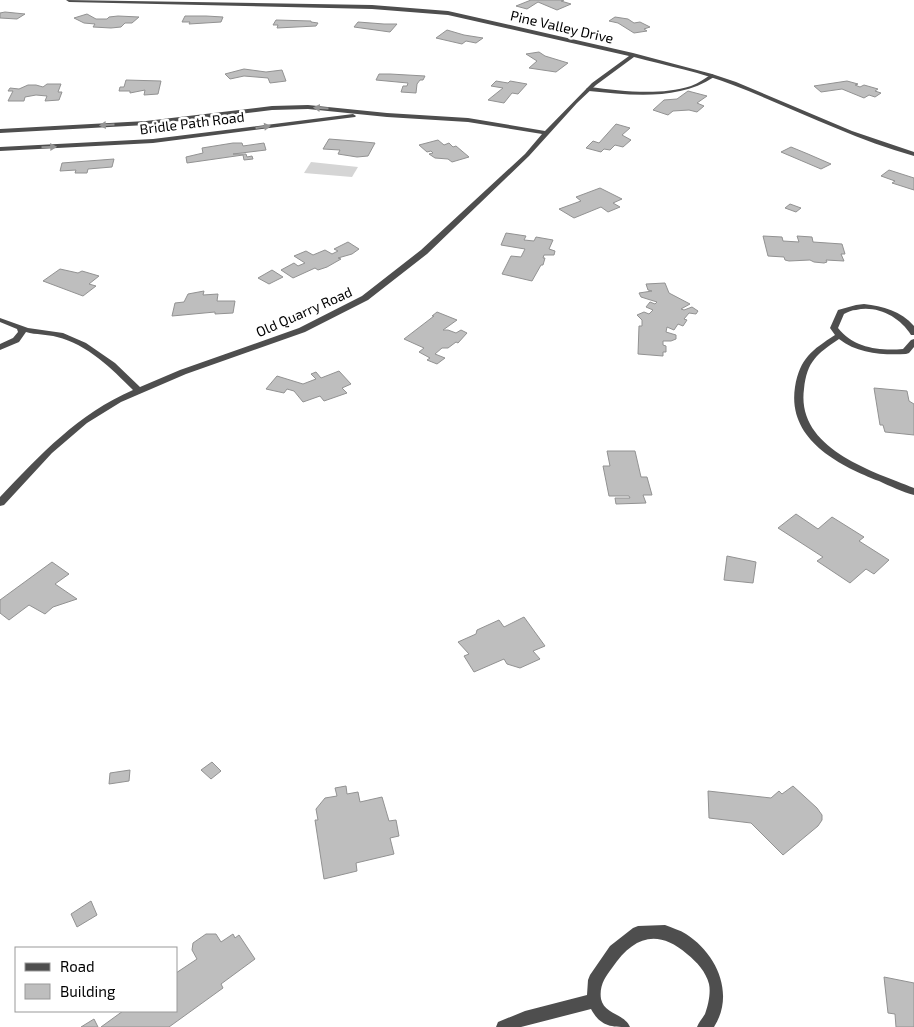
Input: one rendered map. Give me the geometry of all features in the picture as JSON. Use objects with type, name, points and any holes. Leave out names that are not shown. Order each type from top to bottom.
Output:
[{"type":"street","name":"Pine Valley Drive","points":[[69,0],[410,9],[471,18],[633,55],[712,76],[742,86],[850,132],[914,154]]},
{"type":"street","name":"Old Quarry Road","points":[[0,503],[49,451],[84,421],[118,400],[184,372],[302,330],[365,298],[424,252],[527,155],[589,89],[633,55]]},
{"type":"street","name":"Bridle Path Road","points":[[0,131],[146,123],[290,107],[326,108],[387,115],[468,120],[547,133]]},
{"type":"street","name":"Bridle Path Road","points":[[0,149],[153,141],[344,116],[387,115]]},
{"type":"street","points":[[914,333],[912,327],[905,321],[887,312],[863,307],[841,312],[834,328],[839,336],[859,347],[881,352],[906,350],[914,342]]},
{"type":"street","points":[[0,320],[21,328],[60,336],[88,347],[117,368],[138,390]]},
{"type":"street","points":[[0,347],[16,340],[22,332],[21,328]]},
{"type":"street","points":[[839,336],[816,351],[807,360],[802,370],[797,402],[801,421],[816,441],[842,460],[914,492]]},
{"type":"street","points":[[623,1027],[601,1013],[594,1001],[595,980],[615,951],[638,934],[665,932],[682,939],[704,959],[716,984],[716,1002],[710,1020],[704,1027]]},
{"type":"street","points":[[503,1027],[525,1018],[594,1001]]},
{"type":"lane","points":[[589,89],[643,94],[693,87],[712,76]]},
{"type":"shaded area","points":[[311,162],[358,167],[352,177],[304,173]]},
{"type":"building","points":[[531,0],[564,0],[561,1],[571,4],[557,10],[538,2],[527,9],[516,6]]},
{"type":"building","points":[[0,13],[25,14],[17,19],[0,18]]},
{"type":"building","points":[[87,14],[96,19],[118,16],[139,17],[132,23],[125,23],[121,27],[111,28],[93,27],[95,24],[84,23],[74,18]]},
{"type":"building","points":[[185,16],[223,17],[221,22],[189,24],[190,22],[182,22]]},
{"type":"building","points":[[615,17],[628,19],[634,23],[640,22],[650,27],[644,29],[647,31],[634,33],[618,23],[609,21]]},
{"type":"building","points":[[276,20],[318,23],[316,26],[277,28],[278,25],[273,25]]},
{"type":"building","points":[[358,22],[397,24],[390,32],[354,27]]},
{"type":"building","points":[[447,30],[483,38],[476,43],[466,41],[462,44],[436,38]]},
{"type":"building","points":[[539,52],[545,56],[568,63],[556,72],[529,68],[537,61],[526,54]]},
{"type":"building","points":[[244,69],[266,72],[282,70],[286,81],[270,83],[268,78],[244,76],[230,79],[225,74]]},
{"type":"building","points":[[379,74],[425,76],[417,84],[416,93],[401,92],[403,86],[407,86],[408,83],[376,80]]},
{"type":"building","points":[[126,80],[161,81],[158,94],[144,95],[145,90],[130,93],[130,91],[119,91],[120,87],[124,87]]},
{"type":"building","points":[[496,81],[527,84],[518,94],[512,93],[504,103],[488,100],[503,88],[491,86]]},
{"type":"building","points":[[847,81],[858,84],[855,85],[860,87],[864,85],[878,89],[875,91],[881,93],[875,97],[869,95],[864,98],[842,89],[821,92],[814,86]]},
{"type":"building","points":[[47,84],[61,84],[58,92],[62,92],[59,100],[45,101],[47,96],[36,95],[25,97],[24,101],[8,101],[13,91],[8,91],[10,88],[19,89],[28,85],[43,87]]},
{"type":"building","points":[[688,91],[707,96],[697,103],[704,106],[697,112],[689,110],[673,111],[668,115],[653,110],[664,100],[677,99]]},
{"type":"building","points":[[616,124],[630,128],[622,135],[631,140],[623,147],[615,145],[610,150],[604,149],[601,152],[586,148],[593,141],[599,143]]},
{"type":"building","points":[[329,139],[375,143],[368,156],[357,157],[338,154],[340,150],[323,149]]},
{"type":"building","points":[[438,140],[444,145],[449,143],[453,147],[456,146],[469,157],[452,162],[448,159],[435,158],[429,154],[433,153],[431,151],[427,152],[419,145]]},
{"type":"building","points":[[242,143],[243,146],[264,143],[266,150],[233,154],[246,154],[247,157],[252,156],[253,159],[244,160],[243,155],[187,163],[186,157],[203,153],[202,148]]},
{"type":"building","points":[[791,147],[831,164],[821,169],[781,152]]},
{"type":"building","points":[[114,159],[112,167],[88,169],[87,173],[75,173],[76,170],[60,171],[62,163]]},
{"type":"building","points":[[889,170],[914,178],[914,190],[892,183],[895,181],[881,176]]},
{"type":"building","points":[[600,188],[622,199],[613,203],[620,207],[608,212],[601,207],[574,218],[559,209],[581,201],[576,197]]},
{"type":"building","points":[[790,204],[801,208],[796,212],[785,208]]},
{"type":"building","points":[[506,233],[526,236],[524,240],[534,241],[536,237],[553,240],[549,249],[555,251],[554,255],[544,255],[543,265],[541,265],[532,281],[502,274],[511,256],[521,257],[525,249],[501,245]]},
{"type":"building","points":[[763,236],[782,237],[783,241],[799,242],[797,236],[812,237],[813,242],[842,244],[845,254],[841,254],[844,261],[826,260],[827,262],[824,263],[810,260],[789,261],[785,260],[784,257],[768,256]]},
{"type":"building","points":[[348,242],[359,249],[352,254],[338,258],[341,259],[327,267],[318,270],[315,268],[293,278],[281,270],[294,263],[298,266],[305,263],[294,256],[306,251],[313,255],[325,250],[332,254],[338,251],[334,249]]},
{"type":"building","points":[[60,269],[78,273],[82,271],[99,276],[89,284],[96,286],[83,296],[43,281]]},
{"type":"building","points":[[272,270],[283,277],[269,284],[258,278]]},
{"type":"building","points":[[665,283],[669,293],[690,304],[681,309],[684,310],[692,307],[698,311],[696,314],[689,313],[684,319],[687,320],[683,326],[678,324],[674,330],[667,327],[666,332],[676,335],[676,339],[663,341],[663,345],[666,346],[666,352],[663,352],[663,356],[638,354],[639,326],[642,326],[642,320],[637,315],[644,312],[649,314],[653,310],[646,307],[650,302],[655,304],[657,302],[641,297],[639,293],[652,291],[648,290],[646,284]]},
{"type":"building","points":[[204,291],[203,295],[218,294],[217,301],[235,301],[233,313],[215,314],[215,312],[172,316],[175,303],[184,302],[188,294]]},
{"type":"building","points":[[437,312],[457,320],[443,330],[456,333],[461,330],[467,333],[458,343],[456,342],[448,348],[442,348],[435,354],[445,358],[437,364],[427,360],[430,358],[419,352],[424,348],[404,339]]},
{"type":"building","points":[[339,371],[351,384],[342,388],[347,393],[324,401],[320,396],[303,402],[294,391],[287,389],[284,393],[266,389],[277,376],[303,384],[316,379],[311,374],[316,372],[321,378]]},
{"type":"building","points":[[874,388],[907,391],[909,401],[914,404],[914,435],[885,432],[883,425],[880,425]]},
{"type":"building","points":[[607,451],[635,451],[641,477],[647,477],[652,495],[643,495],[646,503],[616,504],[615,498],[630,498],[629,496],[609,496],[603,466],[610,466]]},
{"type":"building","points":[[796,514],[818,529],[832,517],[864,537],[859,541],[889,560],[874,574],[866,569],[850,583],[817,561],[823,557],[778,528]]},
{"type":"building","points":[[727,556],[756,562],[753,583],[724,580]]},
{"type":"building","points":[[52,562],[69,574],[55,584],[77,599],[53,607],[45,614],[29,605],[9,620],[0,613],[0,600]]},
{"type":"building","points":[[524,617],[545,646],[533,651],[540,659],[520,668],[507,664],[504,659],[474,672],[464,656],[469,654],[458,642],[476,634],[477,630],[499,620],[504,627]]},
{"type":"building","points":[[212,762],[221,771],[211,779],[201,770]]},
{"type":"building","points":[[130,770],[129,781],[109,784],[110,773]]},
{"type":"building","points":[[346,786],[347,794],[358,792],[360,802],[382,797],[389,821],[396,820],[399,836],[390,838],[394,854],[356,863],[357,871],[324,879],[315,820],[318,820],[316,809],[325,798],[337,796],[335,788]]},
{"type":"building","points":[[793,786],[817,808],[822,815],[822,820],[818,826],[783,855],[751,823],[709,818],[708,791],[771,798],[779,791],[782,794]]},
{"type":"building","points":[[91,901],[97,915],[77,927],[71,914]]},
{"type":"building","points":[[206,934],[216,934],[221,942],[233,934],[235,938],[239,935],[255,959],[221,984],[223,988],[169,1027],[101,1027],[122,1012],[178,1012],[178,972],[197,959],[192,950],[193,943]]},
{"type":"building","points":[[884,977],[914,983],[914,1027],[896,1027],[895,1014],[888,1013]]},
{"type":"building","points":[[94,1019],[98,1027],[81,1027]]}]
